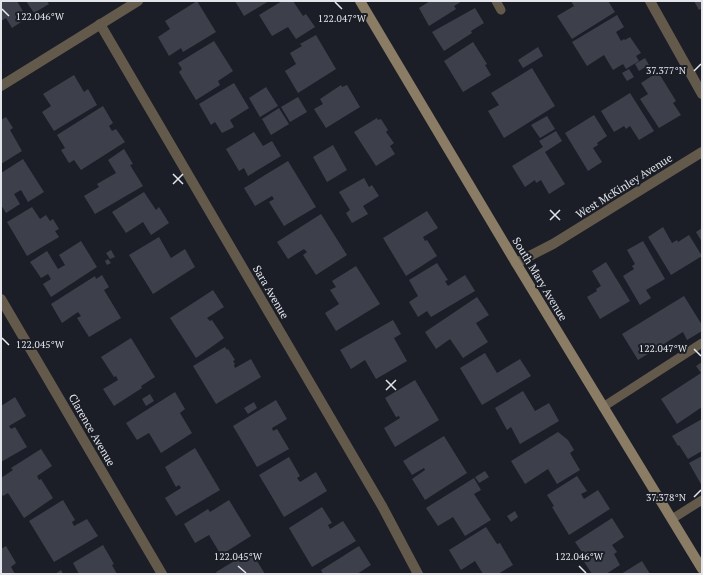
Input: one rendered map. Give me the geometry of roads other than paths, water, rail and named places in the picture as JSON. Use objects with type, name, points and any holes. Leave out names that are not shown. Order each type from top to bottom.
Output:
[{"type":"main road","name":"South Mary Avenue","points":[[360,1],[516,263],[702,569]]},
{"type":"street","points":[[1,86],[138,1]]},
{"type":"street","points":[[650,1],[702,94]]},
{"type":"street","name":"Sara Avenue","points":[[100,24],[382,506],[418,574]]},
{"type":"street","name":"West McKinley Avenue","points":[[516,263],[553,244],[702,152]]},
{"type":"street","name":"Clarence Avenue","points":[[1,299],[162,574]]},
{"type":"lane","points":[[496,1],[501,10]]},
{"type":"lane","points":[[603,407],[702,342]]},
{"type":"lane","points":[[672,519],[702,500]]}]
